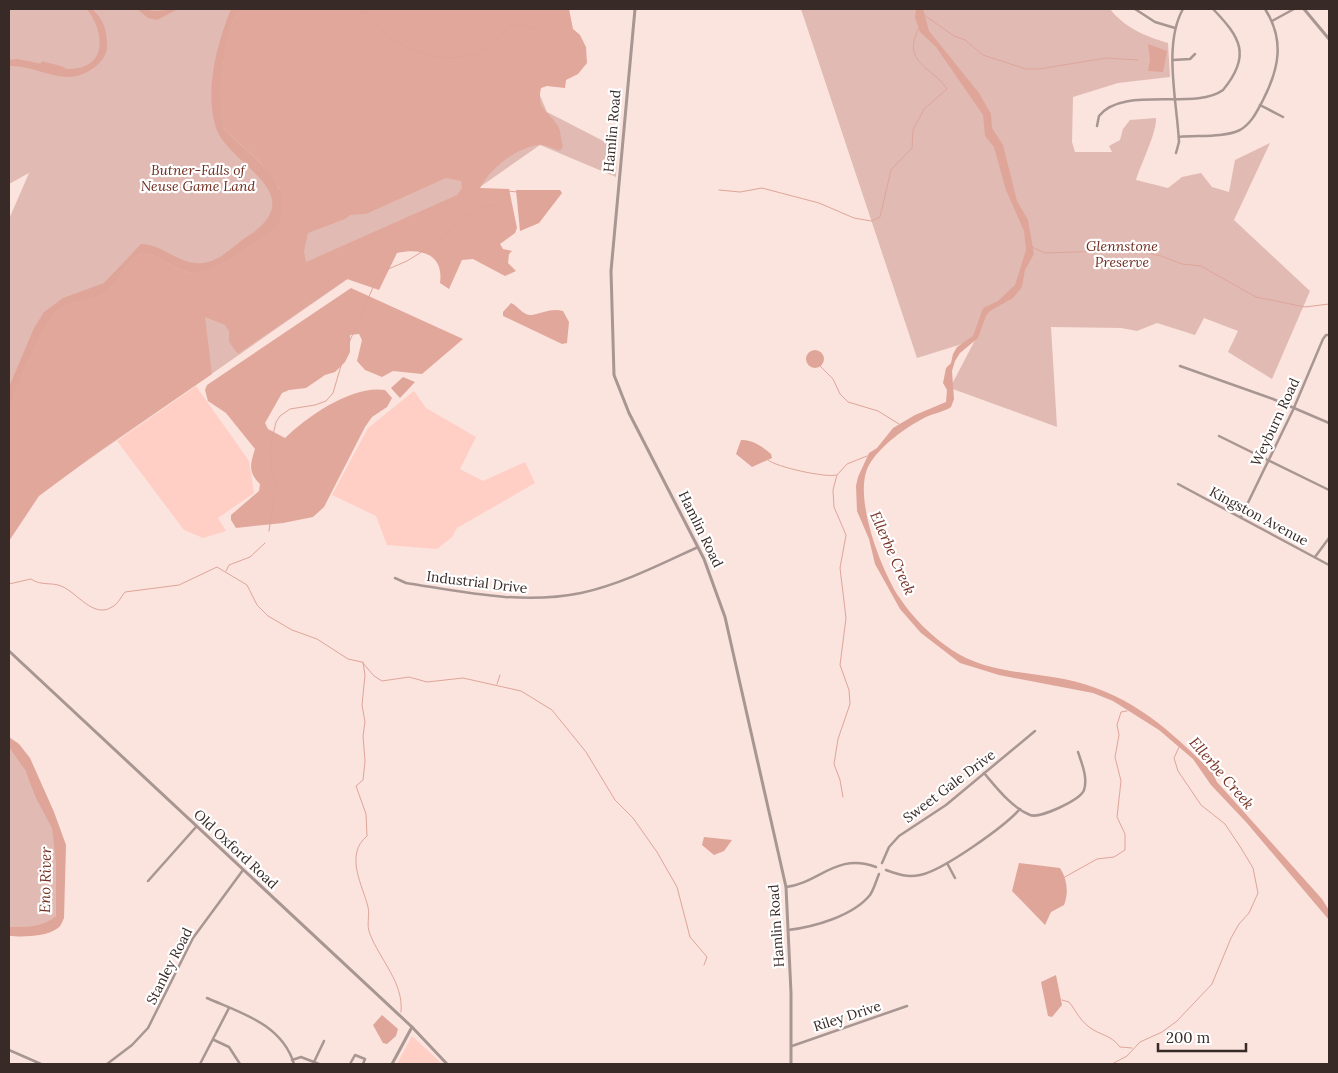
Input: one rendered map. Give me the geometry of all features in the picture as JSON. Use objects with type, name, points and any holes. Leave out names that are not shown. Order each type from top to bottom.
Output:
[{"type":"street","name":"Hamlin Road","points":[[635,9],[611,271],[616,384],[628,413],[698,546],[711,575],[724,617],[786,887],[792,1046],[791,1064]]},
{"type":"street","points":[[1134,9],[1155,22],[1175,28]]},
{"type":"street","points":[[1176,153],[1179,148],[1179,137],[1173,60],[1175,28],[1183,9]]},
{"type":"street","points":[[1097,126],[1099,116],[1115,104],[1219,93],[1227,85],[1238,61],[1240,51],[1237,38],[1213,9]]},
{"type":"street","points":[[1179,137],[1236,131],[1250,122],[1274,77],[1278,60],[1278,45],[1272,21],[1265,9]]},
{"type":"street","points":[[1272,21],[1294,9]]},
{"type":"street","points":[[1304,9],[1329,39]]},
{"type":"street","points":[[1173,60],[1190,59],[1195,54]]},
{"type":"street","points":[[1260,106],[1283,117]]},
{"type":"street","name":"Weyburn Road","points":[[1241,517],[1328,335]]},
{"type":"street","points":[[1180,366],[1294,407],[1329,423]]},
{"type":"street","points":[[1219,436],[1329,490]]},
{"type":"street","name":"Kingston Avenue","points":[[1178,484],[1329,565]]},
{"type":"street","points":[[1314,557],[1329,538]]},
{"type":"street","name":"Industrial Drive","points":[[395,578],[406,583],[506,598],[570,595],[624,580],[698,546]]},
{"type":"street","name":"Old Oxford Road","points":[[9,651],[412,1027],[447,1064]]},
{"type":"street","name":"Sweet Gale Drive","points":[[882,863],[895,840],[946,805],[1035,731]]},
{"type":"street","points":[[984,773],[1000,792],[1020,809],[1028,815],[1040,816],[1081,795],[1085,778],[1078,752]]},
{"type":"street","points":[[876,867],[882,863],[886,870],[903,876],[918,876],[948,863],[1020,809]]},
{"type":"street","points":[[148,881],[196,827]]},
{"type":"street","points":[[786,887],[801,884],[827,868],[862,862],[876,867],[879,874]]},
{"type":"street","points":[[948,863],[955,878]]},
{"type":"street","name":"Stanley Road","points":[[107,1064],[132,1045],[148,1028],[176,969],[198,930],[243,870]]},
{"type":"street","points":[[788,930],[818,924],[858,906],[870,894],[879,874],[886,870]]},
{"type":"street","points":[[207,998],[270,1028],[286,1046],[294,1064]]},
{"type":"street","name":"Riley Drive","points":[[792,1046],[908,1006]]},
{"type":"street","points":[[200,1064],[229,1008]]},
{"type":"street","points":[[392,1064],[412,1027]]},
{"type":"street","points":[[214,1040],[229,1047],[240,1064]]},
{"type":"street","points":[[314,1062],[324,1041]]},
{"type":"street","points":[[9,1050],[41,1064]]},
{"type":"street","points":[[350,1064],[355,1055],[365,1059],[363,1064]]},
{"type":"street","points":[[292,1060],[302,1058],[319,1064]]},
{"type":"shaded area","points":[[87,9],[92,9],[99,17],[106,35],[107,46],[104,58],[94,68],[82,74],[69,77],[24,67],[9,66],[9,60],[17,59],[68,69],[90,63],[96,56],[99,48],[99,39],[93,18]]},
{"type":"shaded area","points":[[137,9],[156,11],[178,9],[157,20],[148,18]]},
{"type":"shaded area","points":[[231,9],[238,9],[228,37],[223,67],[223,128],[256,159],[276,184],[281,197],[282,211],[277,227],[234,257],[208,269],[196,272],[180,270],[150,255],[137,255],[114,284],[105,292],[95,297],[66,305],[54,314],[30,356],[9,413],[9,387],[34,328],[44,312],[63,298],[104,283],[141,244],[156,247],[187,261],[195,263],[209,262],[220,257],[265,222],[272,207],[270,194],[262,180],[224,142],[216,128],[213,113],[211,98],[214,67],[221,37]]},
{"type":"shaded area","points":[[238,9],[569,9],[573,29],[580,35],[586,47],[587,63],[578,74],[566,80],[565,88],[547,86],[541,88],[540,95],[540,101],[544,110],[558,126],[563,146],[560,151],[540,145],[529,147],[512,155],[490,173],[480,188],[509,189],[517,228],[515,233],[500,244],[503,249],[512,251],[509,254],[508,263],[516,271],[505,276],[473,259],[462,260],[449,289],[440,283],[438,266],[429,255],[415,251],[397,253],[379,290],[347,279],[238,354],[229,342],[229,331],[225,325],[205,317],[212,374],[101,450],[39,496],[9,541],[9,413],[30,356],[54,314],[66,305],[95,297],[105,292],[114,284],[137,255],[150,255],[180,270],[196,272],[234,257],[277,227],[279,188],[260,162],[223,128],[223,67],[232,23]],"holes":[[[446,178],[461,181],[462,188],[457,195],[306,262],[304,251],[308,233],[345,219],[350,215],[366,214]]]},
{"type":"shaded area","points":[[916,9],[923,9],[929,31],[979,93],[991,114],[992,128],[1003,145],[1017,201],[1028,220],[1034,254],[1025,270],[1022,287],[1013,298],[990,311],[986,316],[978,338],[960,353],[955,361],[952,371],[954,399],[951,407],[910,426],[887,444],[869,465],[865,478],[864,494],[866,513],[884,569],[904,605],[916,619],[937,639],[964,657],[992,667],[1064,679],[1087,685],[1127,703],[1163,727],[1212,772],[1217,782],[1322,899],[1329,910],[1329,920],[1246,822],[1211,785],[1193,759],[1159,730],[1113,701],[1093,693],[999,675],[960,663],[921,633],[900,609],[875,564],[869,539],[857,511],[856,486],[869,453],[877,448],[893,428],[915,415],[946,402],[947,390],[943,383],[946,368],[951,363],[953,354],[957,347],[973,336],[983,308],[998,301],[1015,285],[1026,250],[1024,231],[1006,190],[994,147],[985,136],[983,115],[936,47],[920,32],[915,18]]},
{"type":"shaded area","points":[[1148,44],[1167,51],[1163,72],[1148,71],[1150,60]]},
{"type":"shaded area","points":[[516,190],[560,190],[562,193],[539,223],[520,231]]},
{"type":"shaded area","points":[[351,288],[463,339],[422,374],[393,371],[382,377],[365,370],[357,361],[362,340],[359,334],[350,335],[350,352],[345,362],[335,372],[325,375],[306,388],[289,390],[282,393],[265,423],[268,429],[285,438],[318,412],[345,397],[359,392],[385,390],[392,398],[387,407],[372,417],[365,427],[324,507],[313,517],[283,523],[236,528],[231,520],[231,515],[259,491],[260,484],[253,476],[251,468],[255,449],[226,413],[208,401],[205,390],[207,385]]},
{"type":"shaded area","points":[[511,303],[529,315],[551,310],[563,311],[569,322],[567,343],[562,344],[503,316],[503,312]]},
{"type":"shaded area","points":[[811,350],[819,350],[824,355],[822,366],[811,368],[806,363],[806,355]]},
{"type":"shaded area","points":[[403,377],[415,382],[400,398],[391,388]]},
{"type":"shaded area","points":[[196,386],[249,461],[254,493],[218,518],[226,531],[203,538],[184,530],[117,441]]},
{"type":"shaded area","points":[[414,391],[426,408],[476,437],[460,469],[483,481],[525,462],[535,483],[457,528],[452,537],[437,549],[387,545],[376,516],[332,495],[368,428]]},
{"type":"shaded area","points":[[741,440],[757,444],[771,454],[772,458],[752,467],[736,454]]},
{"type":"shaded area","points":[[9,737],[19,744],[30,758],[54,812],[66,845],[64,918],[61,925],[53,931],[34,936],[9,936],[9,927],[39,925],[56,916],[56,863],[52,828],[36,798],[25,770],[9,747]]},
{"type":"shaded area","points":[[704,837],[732,840],[724,851],[714,855],[702,845]]},
{"type":"shaded area","points":[[1019,863],[1060,868],[1064,877],[1067,890],[1066,900],[1064,905],[1051,912],[1045,925],[1012,891]]},
{"type":"shaded area","points":[[1056,975],[1062,1005],[1052,1017],[1048,1016],[1041,982]]},
{"type":"shaded area","points":[[382,1015],[398,1029],[396,1036],[387,1044],[383,1043],[373,1025]]},
{"type":"shaded area","points":[[412,1036],[438,1060],[441,1064],[397,1064]]},
{"type":"green space","name":"Butner-Falls of Neuse Game Land","points":[[9,9],[503,9],[547,112],[617,148],[616,177],[540,145],[12,513],[9,539],[9,219],[29,173],[9,184]]},
{"type":"green space","name":"Glennstone Preserve","points":[[801,9],[1110,9],[1136,31],[1168,43],[1170,77],[1118,83],[1073,97],[1072,142],[1075,152],[1112,152],[1109,146],[1120,140],[1123,129],[1130,120],[1156,118],[1151,140],[1136,180],[1168,188],[1182,177],[1201,173],[1212,187],[1229,192],[1235,160],[1270,143],[1234,220],[1310,291],[1272,379],[1228,352],[1238,331],[1204,318],[1195,335],[1157,323],[1137,331],[1121,328],[1051,327],[1057,427],[950,388],[975,340],[917,358]]},
{"type":"green space","points":[[9,741],[12,743],[60,844],[60,913],[55,926],[9,932]]},
{"type":"waterway","points":[[361,9],[384,32],[398,42],[413,50],[445,58],[478,53],[491,44],[502,32],[515,25],[523,25],[533,29]]},
{"type":"waterway","points":[[924,15],[954,36],[965,40],[983,55],[1026,69],[1039,69],[1106,58],[1138,60]]},
{"type":"waterway","points":[[719,190],[740,192],[762,188],[819,203],[854,218],[871,221],[880,217],[891,170],[912,148],[913,130],[924,109],[947,89],[916,57],[913,49],[914,40],[919,28]]},
{"type":"waterway","points":[[43,64],[62,69]]},
{"type":"waterway","points":[[269,531],[276,482],[272,473],[270,448],[276,422],[280,416],[290,409],[315,405],[326,401],[333,393],[345,352],[377,278],[386,270],[407,261],[444,238],[461,216],[471,213],[479,207],[496,205],[508,191],[517,192]]},
{"type":"waterway","points":[[1032,247],[1045,253],[1134,250],[1161,256],[1182,264],[1201,266],[1256,297],[1305,307],[1329,304]]},
{"type":"waterway","points":[[820,366],[833,379],[840,394],[848,402],[878,411],[899,424]]},
{"type":"waterway","points":[[843,797],[840,780],[834,764],[838,739],[850,704],[849,690],[840,665],[846,618],[840,568],[846,535],[834,507],[833,490],[837,475],[847,464],[867,456]]},
{"type":"waterway","points":[[768,460],[781,466],[801,471],[822,475],[836,475]]},
{"type":"waterway","points":[[226,571],[229,565],[250,557],[265,543]]},
{"type":"waterway","points":[[9,584],[31,579],[61,586],[92,607],[98,610],[105,610],[116,604],[125,592],[179,585],[217,567],[247,585],[257,605],[268,616],[292,630],[317,639],[348,659],[362,662],[374,676],[382,681],[409,677],[427,682],[463,678],[521,691],[552,710],[586,752],[615,800],[633,818],[657,852],[677,887],[690,937],[707,957],[704,965]]},
{"type":"waterway","points":[[363,662],[365,675],[362,705],[365,722],[363,736],[365,761],[363,780],[356,786],[366,814],[367,836],[360,844],[357,852],[357,871],[368,907],[369,931],[399,991],[401,1012]]},
{"type":"waterway","points":[[497,684],[500,675]]},
{"type":"waterway","points":[[1063,878],[1097,859],[1114,857],[1125,850],[1125,834],[1117,817],[1121,781],[1115,757],[1119,735],[1117,725],[1121,712],[1127,711]]},
{"type":"waterway","name":"Ellerbe Creek","points":[[1112,1064],[1127,1056],[1140,1042],[1162,1032],[1177,1021],[1212,984],[1231,938],[1239,924],[1249,913],[1258,893],[1253,868],[1241,848],[1225,824],[1201,805],[1178,771],[1174,758],[1180,745]]},
{"type":"waterway","points":[[1062,1000],[1069,1002],[1080,1018],[1093,1030],[1109,1037],[1120,1047],[1132,1048]]},
{"type":"water label","name":"Eno River","points":[[45,880]]}]
